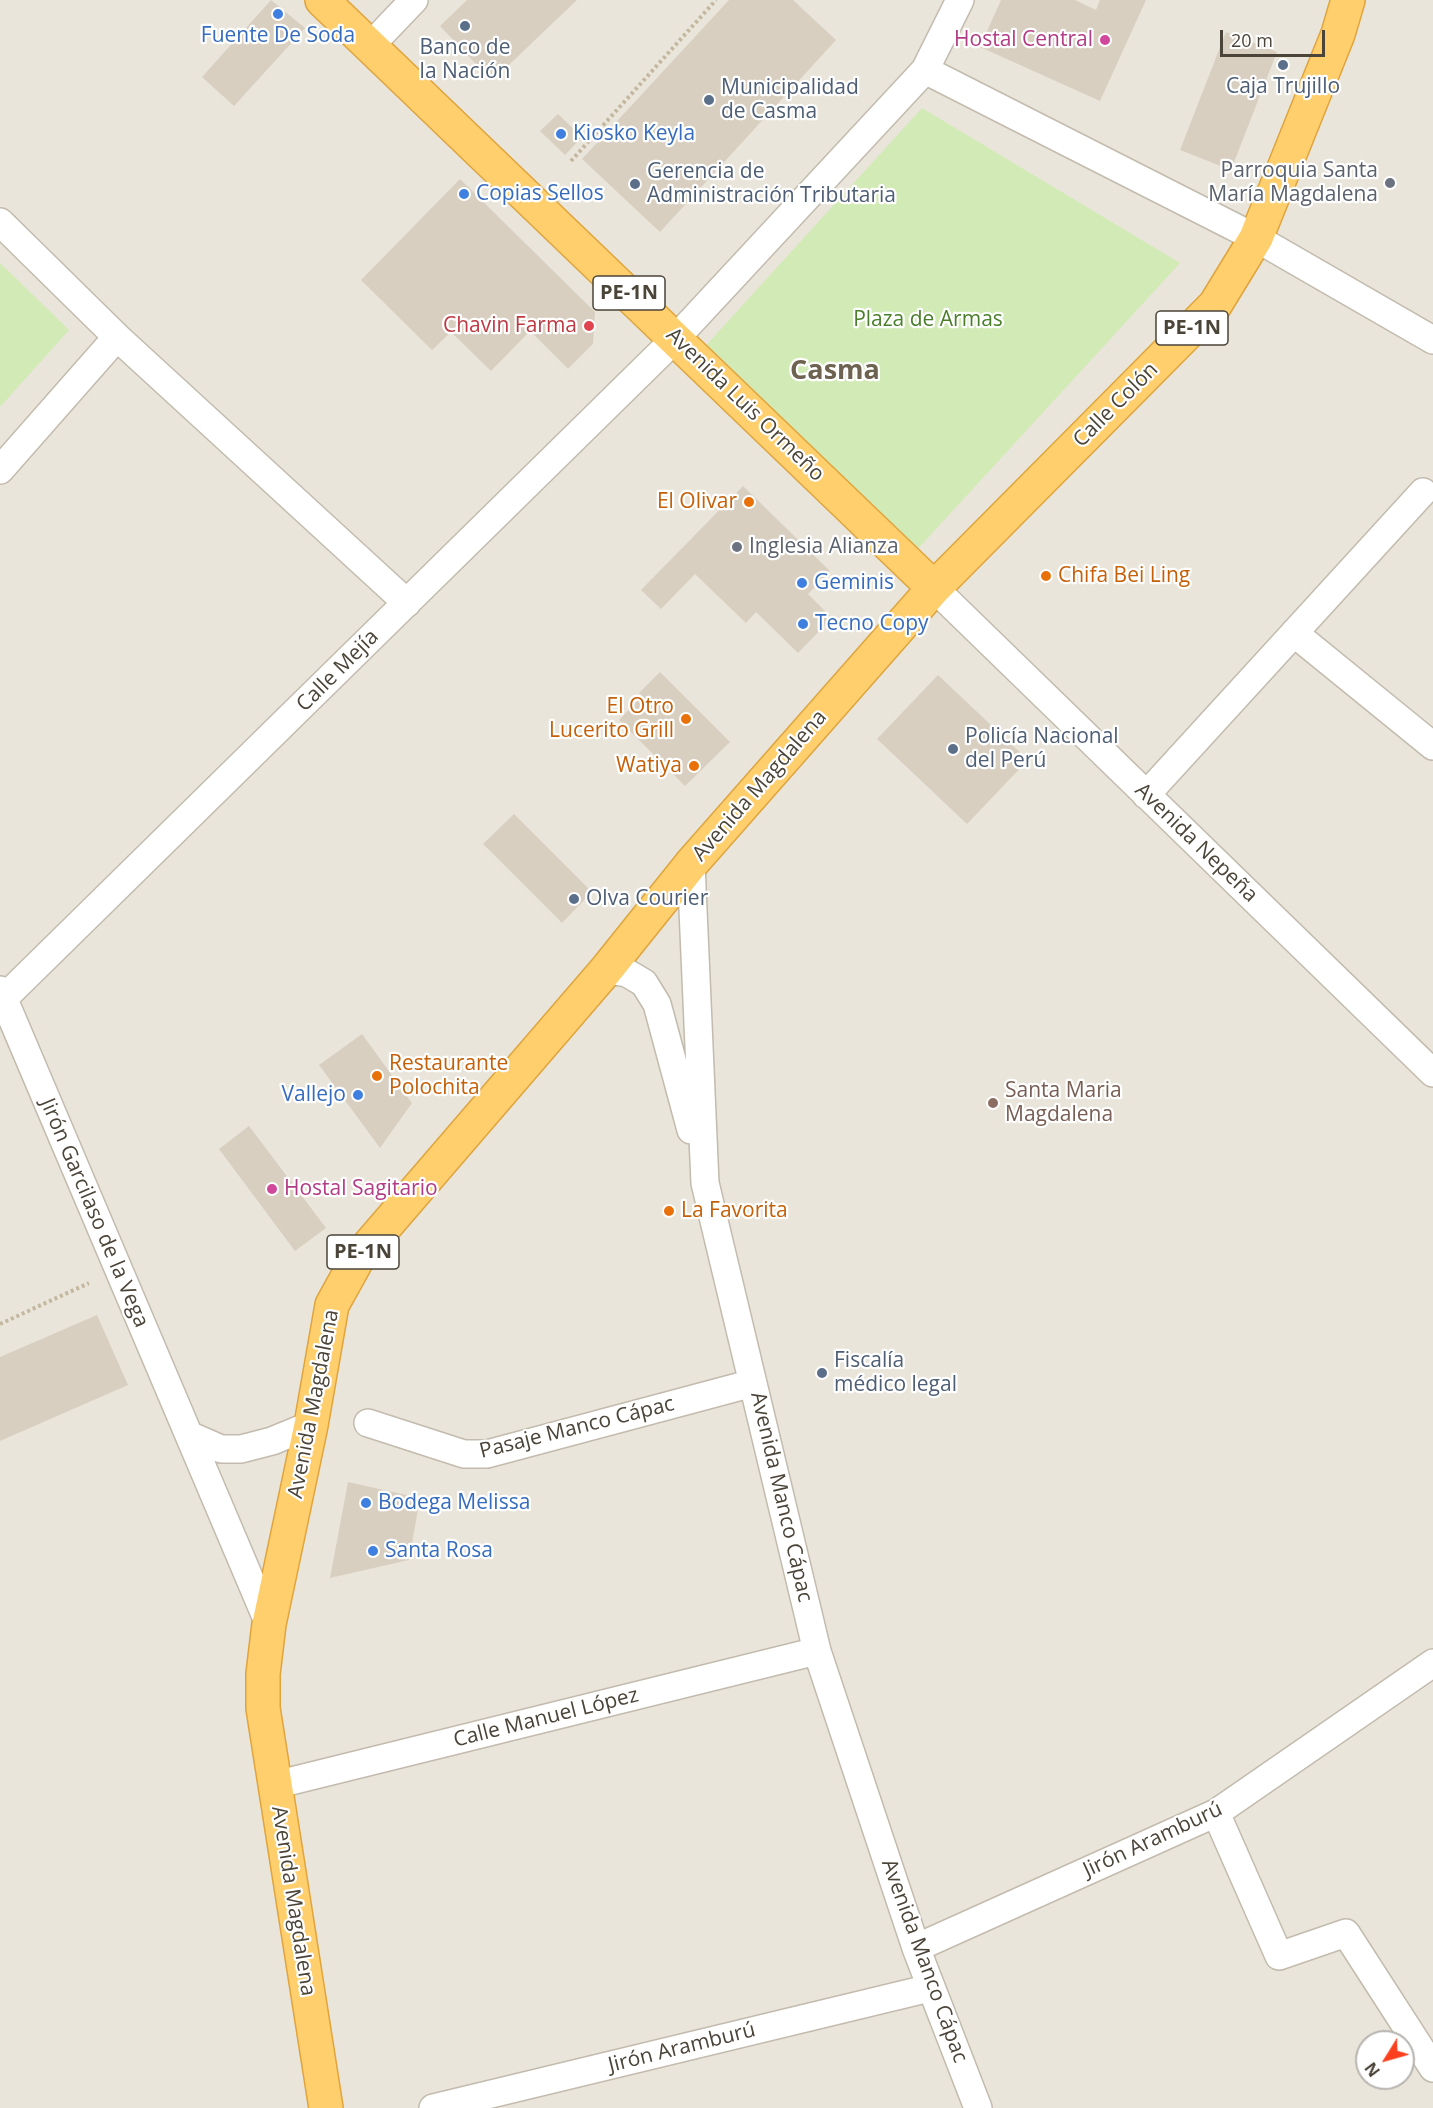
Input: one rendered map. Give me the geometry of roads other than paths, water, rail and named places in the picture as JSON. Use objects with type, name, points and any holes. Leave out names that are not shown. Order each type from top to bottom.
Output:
[{"type":"highway","name":"Avenida Luis Ormeño","points":[[322,0],[934,588]]},
{"type":"highway","name":"Calle Colón","points":[[934,588],[1215,306],[1256,238],[1338,34],[1348,0]]},
{"type":"highway","name":"Avenida Magdalena","points":[[326,2108],[263,1707],[263,1674],[269,1624],[311,1425],[332,1305],[358,1258],[606,970],[691,864],[934,588]]},
{"type":"street","points":[[370,46],[414,0]]},
{"type":"street","name":"Calle Mejía","points":[[1,997],[676,338],[925,70],[960,0]]},
{"type":"street","points":[[925,70],[1256,238],[1433,340]]},
{"type":"street","points":[[0,222],[117,338],[407,603]]},
{"type":"street","points":[[0,470],[117,338]]},
{"type":"street","points":[[1146,795],[1423,492]]},
{"type":"street","name":"Avenida Nepeña","points":[[934,588],[1433,1073]]},
{"type":"street","points":[[1294,633],[1433,746]]},
{"type":"street","name":"Avenida Manco Cápac","points":[[691,864],[705,1184],[817,1651],[930,1988],[978,2108]]},
{"type":"street","points":[[606,970],[627,973],[644,983],[657,1004],[705,1184]]},
{"type":"street","name":"Jirón Garcilaso de la Vega","points":[[1,997],[269,1624]]},
{"type":"street","name":"Pasaje Manco Cápac","points":[[368,1423],[464,1454],[487,1454],[753,1383]]},
{"type":"street","points":[[189,1436],[221,1449],[241,1449],[272,1441],[311,1425]]},
{"type":"street","name":"Calle Manuel López","points":[[275,1785],[817,1651]]},
{"type":"street","name":"Jirón Aramburú","points":[[916,1948],[1216,1813],[1433,1663]]},
{"type":"street","points":[[1216,1813],[1279,1956],[1346,1933],[1433,2068]]},
{"type":"street","name":"Jirón Aramburú","points":[[433,2108],[930,1988]]},
{"type":"place","name":"Fuente De Soda","points":[[278,14]]},
{"type":"place","name":"Banco de la Nación","points":[[465,26]]},
{"type":"place","name":"Hostal Central","points":[[1105,40]]},
{"type":"place","name":"Caja Trujillo","points":[[1283,65]]},
{"type":"place","name":"Municipalidad de Casma","points":[[709,100]]},
{"type":"place","name":"Kiosko Keyla","points":[[561,134]]},
{"type":"place","name":"Parroquia Santa María Magdalena","points":[[1390,183]]},
{"type":"place","name":"Gerencia de Administración Tributaria","points":[[635,184]]},
{"type":"place","name":"Copias Sellos","points":[[464,194]]},
{"type":"place","name":"Chavin Farma","points":[[589,326]]},
{"type":"place","name":"El Olivar","points":[[749,502]]},
{"type":"place","name":"Inglesia Alianza","points":[[737,547]]},
{"type":"place","name":"Chifa Bei Ling","points":[[1046,576]]},
{"type":"place","name":"Geminis","points":[[802,583]]},
{"type":"place","name":"Tecno Copy","points":[[803,624]]},
{"type":"place","name":"El Otro Lucerito Grill","points":[[686,719]]},
{"type":"place","name":"Policía Nacional del Perú","points":[[953,749]]},
{"type":"place","name":"Watiya","points":[[694,766]]},
{"type":"place","name":"Olva Courier","points":[[574,899]]},
{"type":"place","name":"Restaurante Polochita","points":[[377,1076]]},
{"type":"place","name":"Vallejo","points":[[358,1095]]},
{"type":"place","name":"Santa Maria Magdalena","points":[[993,1103]]},
{"type":"place","name":"Hostal Sagitario","points":[[272,1189]]},
{"type":"place","name":"La Favorita","points":[[669,1211]]},
{"type":"place","name":"Fiscalía médico legal","points":[[822,1373]]},
{"type":"place","name":"Bodega Melissa","points":[[366,1503]]},
{"type":"place","name":"Santa Rosa","points":[[373,1551]]},
{"type":"district","name":"Casma","points":[[835,371]]},
{"type":"park label","name":"Plaza de Armas","points":[[928,320]]}]
